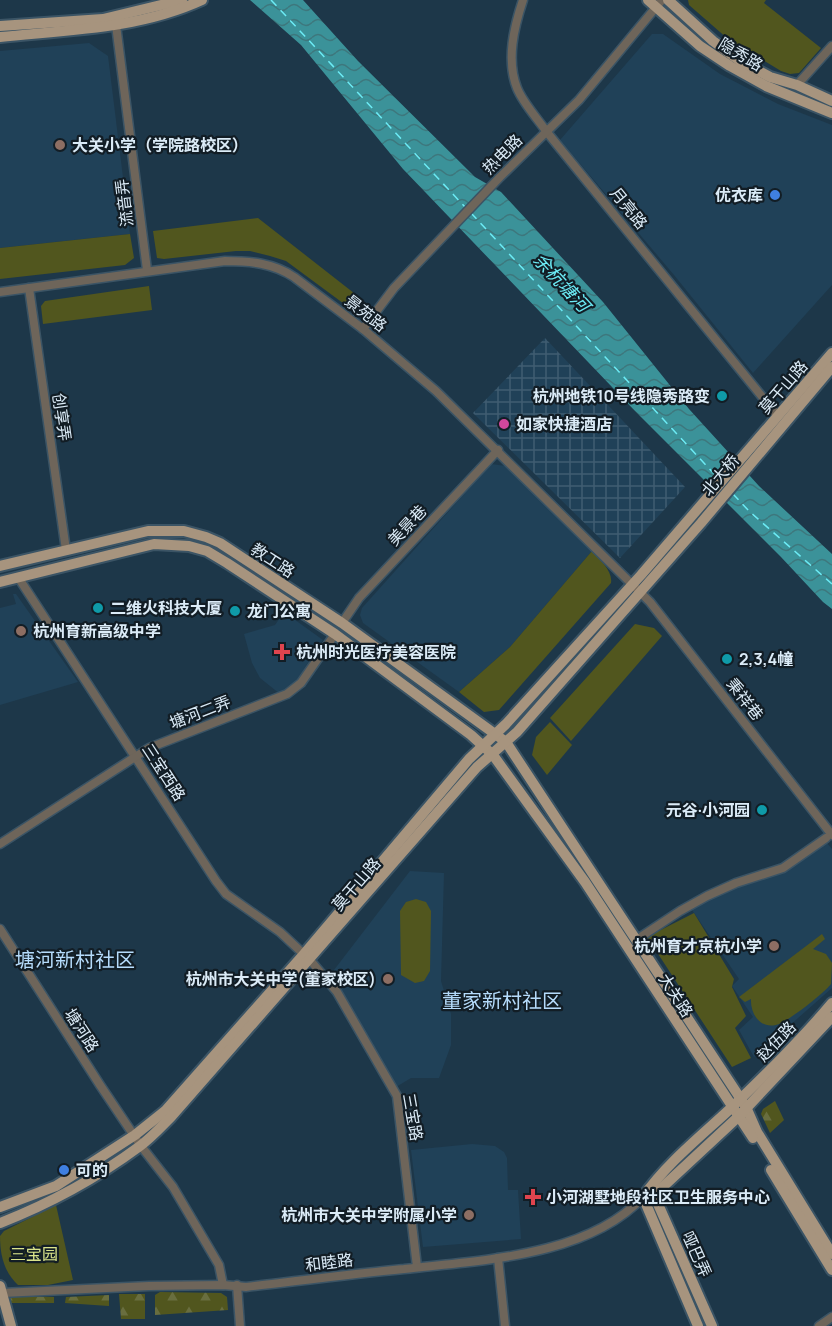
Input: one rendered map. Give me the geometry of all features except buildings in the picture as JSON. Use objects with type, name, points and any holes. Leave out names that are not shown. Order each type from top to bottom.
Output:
[{"type":"main road","points":[[0,26],[103,19],[182,0]]},
{"type":"main road","points":[[0,37],[116,25],[177,10],[201,0]]},
{"type":"main road","name":"隐秀路","points":[[668,0],[712,41],[740,61],[770,77],[797,85],[832,100]]},
{"type":"main road","name":"隐秀路","points":[[655,2],[700,46],[730,66],[766,86],[832,113]]},
{"type":"main road","name":"莫干山路","points":[[760,444],[777,415],[832,353]]},
{"type":"main road","name":"莫干山路","points":[[760,444],[832,367]]},
{"type":"main road","name":"北大桥","points":[[697,519],[760,444]]},
{"type":"main road","name":"莫干山路","points":[[0,1222],[88,1180],[141,1146],[171,1117],[202,1084],[469,759],[506,724],[697,519]]},
{"type":"main road","name":"教工路","points":[[0,567],[148,531],[184,531],[199,534],[220,543],[342,623],[494,735]]},
{"type":"main road","name":"教工路","points":[[0,582],[154,544],[189,546],[207,551],[335,634],[484,745]]},
{"type":"main road","name":"莫干山路","points":[[0,1207],[56,1186],[135,1135],[165,1111],[477,767],[517,732],[636,587]]},
{"type":"main road","name":"大关路","points":[[494,735],[506,742],[743,1103],[759,1142],[832,1270]]},
{"type":"main road","name":"大关路","points":[[484,745],[585,882],[738,1117],[759,1142],[832,1254]]},
{"type":"main road","name":"赵伍路","points":[[743,1103],[832,1003]]},
{"type":"main road","name":"赵伍路","points":[[743,1103],[832,1017]]},
{"type":"main road","name":"和睦路","points":[[649,1196],[657,1177],[732,1107],[743,1103]]},
{"type":"main road","name":"和睦路","points":[[649,1196],[738,1117],[743,1103]]},
{"type":"main road","name":"哑巴弄","points":[[649,1196],[698,1326]]},
{"type":"main road","name":"哑巴弄","points":[[649,1196],[712,1326]]},
{"type":"main road","points":[[1,1289],[11,1326]]},
{"type":"street","name":"月亮路","points":[[523,0],[513,44],[511,69],[517,90],[546,131],[777,415]]},
{"type":"street","name":"热电路","points":[[363,329],[394,288],[500,177],[579,100],[655,2]]},
{"type":"street","name":"流音弄","points":[[116,25],[147,270]]},
{"type":"street","points":[[797,85],[832,46]]},
{"type":"street","name":"景苑路","points":[[0,292],[225,261],[246,261],[283,270],[363,329],[436,391],[636,587]]},
{"type":"street","name":"创享弄","points":[[30,288],[66,550]]},
{"type":"street","name":"美景巷","points":[[342,623],[359,598],[498,450]]},
{"type":"street","name":"三宝西路","points":[[18,577],[226,894],[280,932],[307,957]]},
{"type":"street","name":"秉祥巷","points":[[636,587],[650,602],[829,836]]},
{"type":"street","name":"塘河二弄","points":[[0,844],[149,748],[287,694],[301,683],[335,634]]},
{"type":"street","points":[[642,936],[707,896],[736,883],[783,868],[829,836]]},
{"type":"street","name":"塘河路","points":[[0,929],[100,1085],[141,1146],[173,1187],[219,1265],[223,1285]]},
{"type":"street","name":"三宝路","points":[[307,957],[337,992],[397,1096],[417,1267]]},
{"type":"street","name":"和睦路","points":[[1,1289],[223,1285],[246,1287],[498,1258],[554,1246],[581,1237],[630,1211],[649,1196]]},
{"type":"street","points":[[498,1258],[505,1326]]},
{"type":"street","points":[[237,1285],[240,1326]]},
{"type":"street","points":[[819,1326],[832,1317]]},
{"type":"shaded area","points":[[652,34],[663,34],[720,74],[778,104],[832,125],[832,285],[753,373],[560,140]]},
{"type":"shaded area","name":"大关小学（学院路校区）","points":[[89,43],[108,56],[130,234],[0,248],[0,51]]},
{"type":"shaded area","points":[[545,338],[685,487],[620,558],[473,413]]},
{"type":"shaded area","points":[[491,464],[506,466],[592,551],[510,647],[459,692],[363,623],[360,615],[362,608]]},
{"type":"shaded area","name":"杭州育新高级中学","points":[[13,594],[16,594],[78,682],[0,705],[0,608],[16,604]]},
{"type":"shaded area","name":"杭州时光医疗美容医院","points":[[284,612],[323,640],[296,681],[280,694],[260,678],[252,663],[244,634],[275,625]]},
{"type":"shaded area","name":"杭州育才京杭小学","points":[[826,842],[832,849],[832,988],[754,1057],[739,1030],[753,1017],[732,986],[739,979],[690,907]]},
{"type":"shaded area","name":"杭州市大关中学(董家校区)","points":[[410,871],[444,873],[441,981],[451,1014],[451,1045],[439,1078],[411,1078],[396,1087],[334,977],[334,970]]},
{"type":"shaded area","name":"杭州市大关中学附属小学","points":[[472,1144],[495,1146],[504,1152],[507,1158],[508,1190],[518,1190],[521,1239],[423,1247],[411,1150]]},
{"type":"green space","points":[[688,0],[766,0],[764,3],[821,48],[799,73],[790,74],[781,71],[728,39],[689,5]]},
{"type":"green space","points":[[258,218],[365,303],[360,308],[351,309],[286,261],[250,251],[157,258],[153,231]]},
{"type":"green space","points":[[130,234],[134,258],[125,265],[0,279],[0,248]]},
{"type":"green space","points":[[149,286],[152,310],[43,324],[41,306],[45,301]]},
{"type":"green space","points":[[592,551],[608,570],[611,583],[499,710],[484,712],[459,692],[510,647]]},
{"type":"green space","points":[[635,624],[654,628],[662,636],[571,741],[550,718]]},
{"type":"green space","points":[[550,722],[572,745],[547,775],[532,755],[536,737]]},
{"type":"green space","points":[[416,899],[426,902],[431,911],[430,971],[424,981],[415,983],[401,975],[400,911],[406,902]]},
{"type":"green space","points":[[694,913],[734,979],[732,987],[746,1016],[735,1028],[751,1058],[732,1067],[647,937]]},
{"type":"green space","points":[[822,934],[825,939],[813,949],[826,954],[832,963],[831,984],[800,1011],[781,1023],[763,1024],[755,1016],[751,999],[745,1002],[739,997]]},
{"type":"green space","points":[[775,1101],[784,1120],[770,1133],[761,1114],[763,1109]]},
{"type":"green space","name":"三宝园","points":[[56,1205],[73,1280],[48,1285],[18,1285],[9,1275],[4,1263],[0,1236],[4,1231]]},
{"type":"green space","points":[[160,1292],[221,1293],[227,1297],[228,1310],[155,1315],[155,1295]]},
{"type":"green space","points":[[119,1294],[145,1294],[145,1319],[121,1319]]},
{"type":"green space","points":[[109,1295],[109,1306],[65,1303],[66,1297]]},
{"type":"green space","points":[[7,1296],[54,1297],[54,1303],[10,1303]]},
{"type":"water","name":"余杭塘河","points":[[250,0],[303,0],[358,61],[475,177],[501,192],[603,302],[689,409],[759,486],[832,554],[832,609],[635,411],[403,169],[301,45]]},
{"type":"ferry route","points":[[271,0],[465,207]]},
{"type":"ferry route","points":[[471,213],[717,477]]},
{"type":"ferry route","points":[[733,494],[749,511],[832,584]]},
{"type":"place","name":"大关小学（学院路校区）","points":[[60,145]]},
{"type":"place","name":"优衣库","points":[[775,195]]},
{"type":"place","name":"杭州地铁10号线隐秀路变","points":[[722,396]]},
{"type":"place","name":"如家快捷酒店","points":[[504,424]]},
{"type":"place","name":"二维火科技大厦","points":[[98,608]]},
{"type":"place","name":"龙门公寓","points":[[235,611]]},
{"type":"place","name":"杭州育新高级中学","points":[[21,631]]},
{"type":"place","name":"杭州时光医疗美容医院","points":[[282,652]]},
{"type":"place","name":"2,3,4幢","points":[[727,659]]},
{"type":"place","name":"元谷·小河园","points":[[762,810]]},
{"type":"place","name":"杭州育才京杭小学","points":[[774,946]]},
{"type":"place","name":"杭州市大关中学(董家校区)","points":[[388,979]]},
{"type":"place","name":"可的","points":[[64,1170]]},
{"type":"place","name":"小河湖墅地段社区卫生服务中心","points":[[533,1197]]},
{"type":"place","name":"杭州市大关中学附属小学","points":[[469,1215]]},
{"type":"district","name":"塘河新村社区","points":[[75,959]]},
{"type":"district","name":"董家新村社区","points":[[502,1000]]}]
